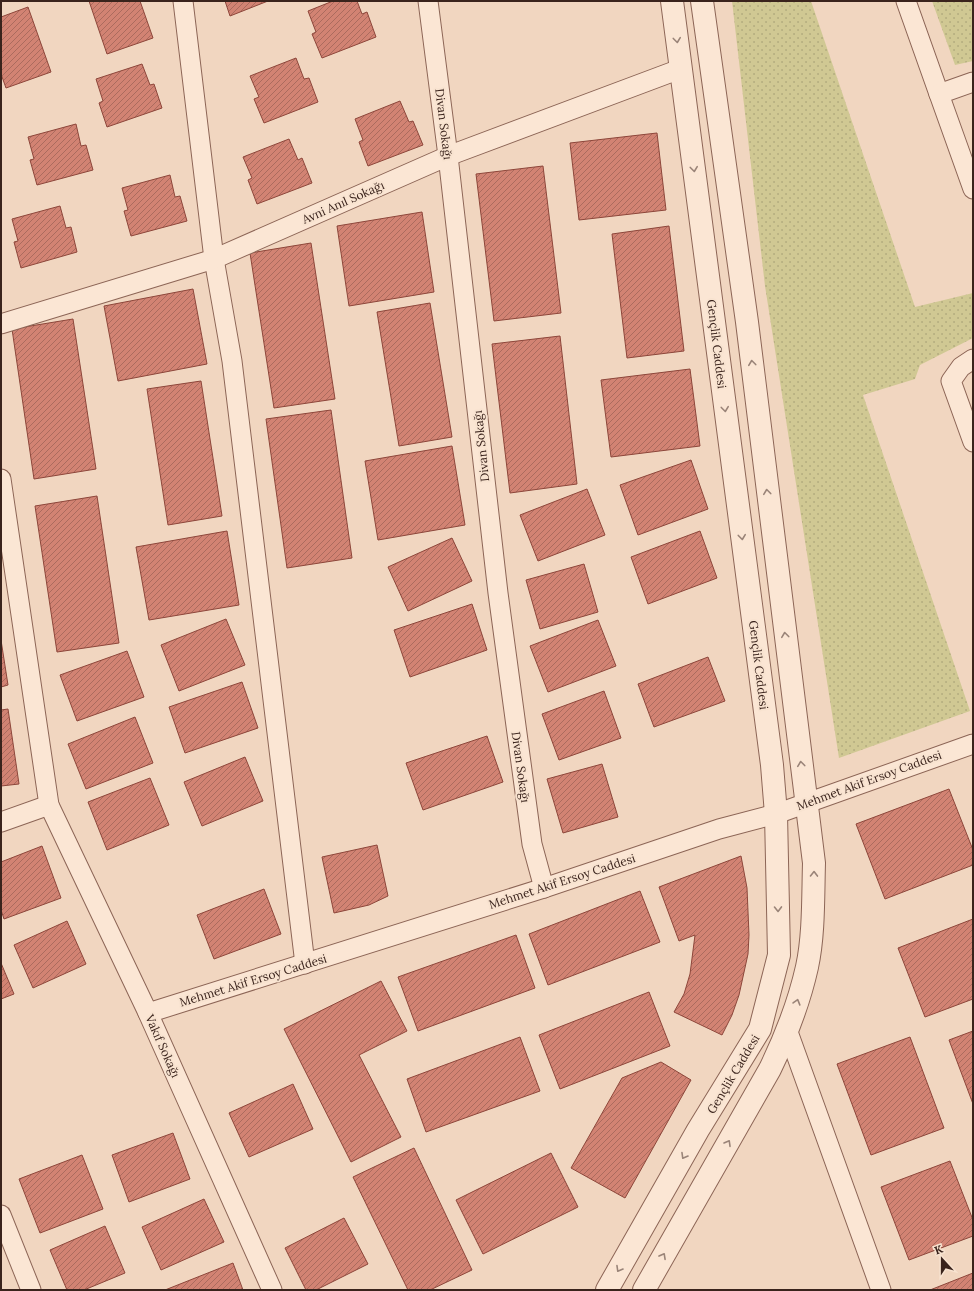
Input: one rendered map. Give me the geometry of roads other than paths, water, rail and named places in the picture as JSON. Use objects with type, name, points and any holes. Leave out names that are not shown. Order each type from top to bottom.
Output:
[{"type":"street","points":[[184,1],[214,258],[232,361],[305,964]]},
{"type":"street","name":"Divan Sokağı","points":[[428,1],[448,156],[498,593],[532,844],[544,888]]},
{"type":"street","name":"Gençlik Caddesi","points":[[607,1290],[698,1130],[760,1029],[779,955],[776,814],[770,749],[672,1]]},
{"type":"street","points":[[644,1290],[770,1069],[788,1032],[807,966],[813,907],[814,863],[747,322],[702,1]]},
{"type":"street","points":[[906,1],[973,189]]},
{"type":"street","name":"Avni Anıl Sokağı","points":[[1,324],[214,258],[448,156],[680,69]]},
{"type":"street","points":[[939,94],[973,82]]},
{"type":"street","points":[[973,359],[961,367],[951,381],[973,442]]},
{"type":"street","name":"Vakıf Sokağı","points":[[1,479],[49,805],[148,1013],[272,1290]]},
{"type":"street","name":"Mehmet Akif Ersoy Caddesi","points":[[148,1013],[544,888],[719,828],[776,814],[972,748]]},
{"type":"street","points":[[1,822],[49,805]]},
{"type":"street","points":[[788,1032],[880,1290]]},
{"type":"street","points":[[1,1215],[31,1290]]}]
